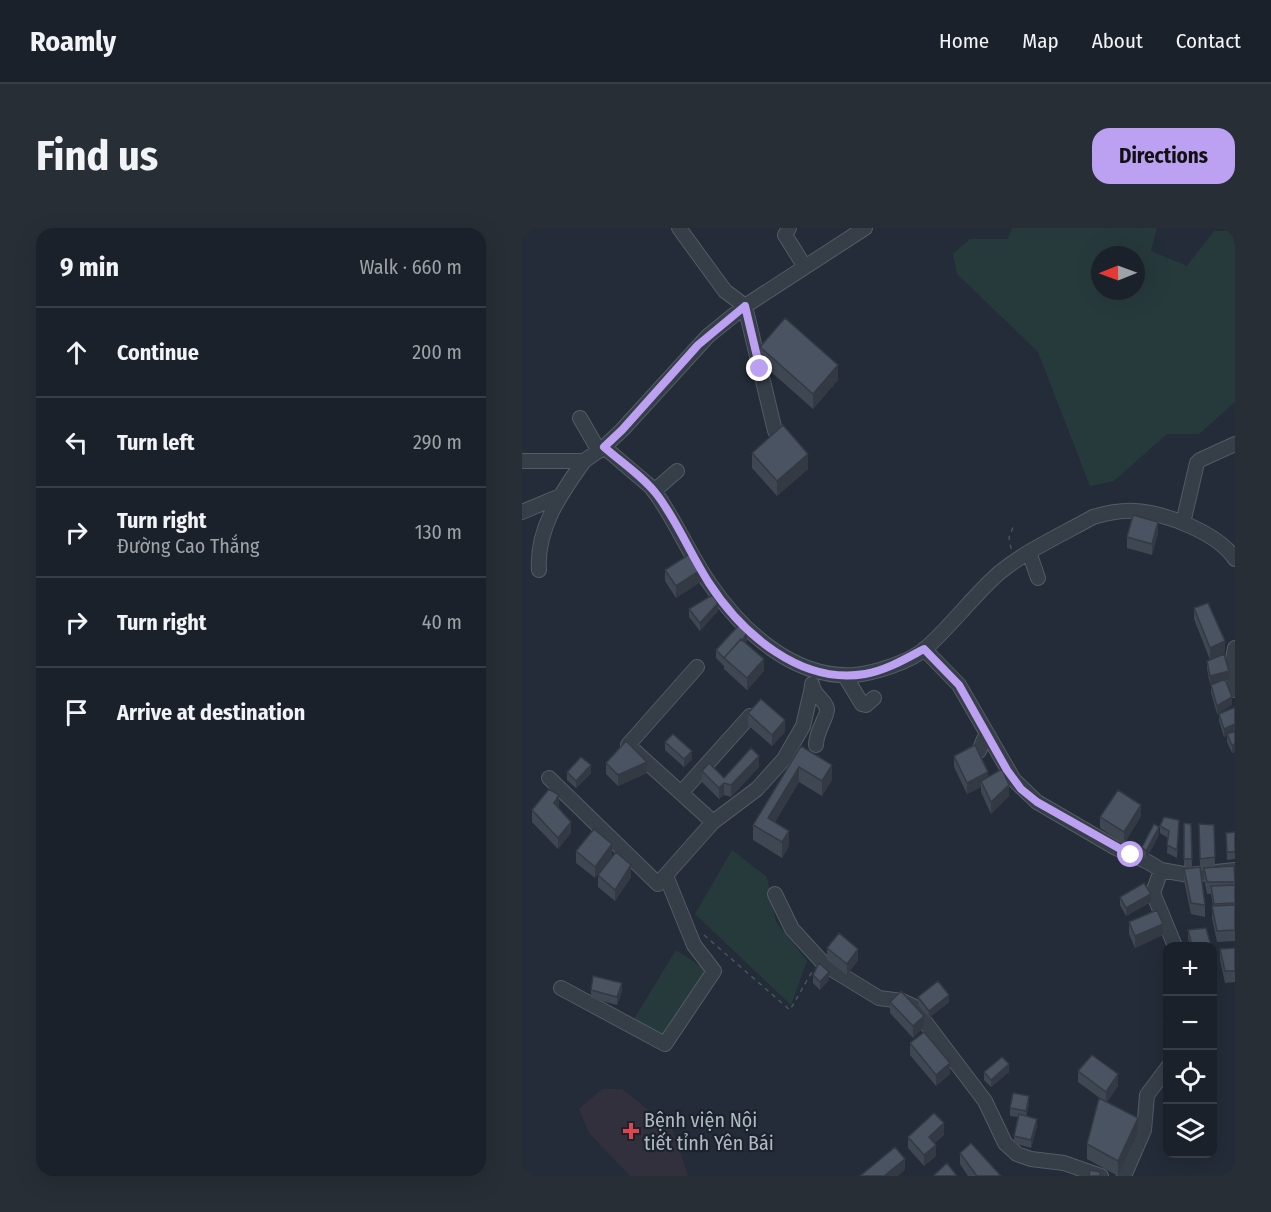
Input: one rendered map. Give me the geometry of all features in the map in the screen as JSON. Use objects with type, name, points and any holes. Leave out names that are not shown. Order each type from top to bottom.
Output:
[{"type":"street","points":[[679,228],[725,291],[745,306],[775,431]]},
{"type":"street","points":[[789,228],[785,235],[805,267]]},
{"type":"street","points":[[539,570],[539,548],[560,496],[584,461],[622,430],[698,345],[745,306],[865,228]]},
{"type":"street","points":[[580,418],[601,449],[654,491],[708,582],[736,617],[768,646],[791,661],[812,670],[845,676],[877,671],[924,649],[987,585],[1017,560],[1093,517],[1119,512],[1145,512],[1183,524],[1218,541],[1235,559]]},
{"type":"street","points":[[1183,524],[1197,463],[1235,444]]},
{"type":"street","points":[[522,461],[584,461]]},
{"type":"street","points":[[654,491],[677,471]]},
{"type":"street","points":[[522,512],[560,496]]},
{"type":"street","points":[[1029,552],[1038,578]]},
{"type":"street","points":[[1235,648],[1232,665],[1235,690]]},
{"type":"street","points":[[924,649],[959,685],[1007,770],[1027,795],[1116,848],[1161,870],[1189,874],[1235,870]]},
{"type":"street","points":[[697,667],[628,745],[713,822]]},
{"type":"street","points":[[549,778],[658,884],[713,822],[757,789],[784,759],[803,726],[812,687],[812,670]]},
{"type":"street","points":[[845,676],[862,704],[866,705],[874,698]]},
{"type":"street","points":[[812,687],[815,695],[827,709],[816,733],[816,745]]},
{"type":"street","points":[[681,793],[750,716]]},
{"type":"street","points":[[970,756],[979,751],[984,739],[989,736]]},
{"type":"street","points":[[1161,870],[1153,893],[1172,942]]},
{"type":"street","points":[[561,988],[665,1044],[714,971],[694,945],[666,876]]},
{"type":"street","points":[[775,894],[792,929],[825,965],[879,998],[902,1001],[913,1006],[985,1101],[1005,1143],[1017,1154],[1031,1159],[1064,1163],[1101,1176]]},
{"type":"street","points":[[1125,1176],[1144,1130],[1147,1095],[1163,1073]]},
{"type":"street","points":[[1129,1117],[1144,1130]]},
{"type":"path","points":[[1014,525],[1008,541],[1017,560]]},
{"type":"path","points":[[699,931],[790,1010],[819,959]]},
{"type":"shaded area","points":[[1012,228],[1157,228],[1151,251],[1187,266],[1214,231],[1235,231],[1235,402],[1199,434],[1167,434],[1114,481],[1090,486],[1038,352],[957,274],[953,254],[970,239],[1008,239]]},
{"type":"shaded area","points":[[732,850],[767,877],[776,922],[807,961],[791,1005],[695,914]]},
{"type":"shaded area","points":[[676,950],[705,969],[705,972],[665,1038],[634,1019]]},
{"type":"shaded area","name":"Bệnh viện Nội tiết tỉnh Yên Bái","points":[[602,1089],[622,1089],[672,1128],[688,1176],[630,1176],[589,1133],[579,1109]]},
{"type":"building","points":[[785,318],[838,365],[813,394],[760,347]]},
{"type":"building","points":[[783,425],[808,454],[777,481],[752,453]]},
{"type":"building","points":[[1133,515],[1158,522],[1152,544],[1127,537]]},
{"type":"building","points":[[691,553],[702,569],[676,586],[665,570]]},
{"type":"building","points":[[712,595],[718,603],[700,623],[689,609]]},
{"type":"building","points":[[1208,603],[1225,641],[1210,648],[1194,608]]},
{"type":"building","points":[[739,625],[747,632],[743,640],[741,639],[724,658],[716,650]]},
{"type":"building","points":[[741,639],[764,659],[747,678],[724,658]]},
{"type":"building","points":[[1224,654],[1229,671],[1210,676],[1207,661]]},
{"type":"building","points":[[1225,679],[1232,697],[1217,706],[1211,685]]},
{"type":"building","points":[[761,699],[785,720],[772,735],[748,713]]},
{"type":"building","points":[[1235,707],[1235,724],[1224,729],[1219,714]]},
{"type":"building","points":[[1235,731],[1235,744],[1232,745],[1227,734]]},
{"type":"building","points":[[673,734],[692,751],[684,759],[665,742]]},
{"type":"building","points":[[626,741],[647,762],[618,775],[606,763]]},
{"type":"building","points":[[975,745],[988,772],[967,783],[954,756]]},
{"type":"building","points":[[801,746],[832,765],[822,781],[799,767],[768,818],[789,831],[782,842],[753,825]]},
{"type":"building","points":[[751,748],[759,756],[731,785],[724,783],[719,788],[702,771],[709,763],[724,778]]},
{"type":"building","points":[[581,757],[591,765],[576,781],[567,772]]},
{"type":"building","points":[[1002,769],[1009,785],[991,802],[981,781]]},
{"type":"building","points":[[549,789],[559,795],[554,803],[571,822],[558,838],[532,810]]},
{"type":"building","points":[[1118,790],[1141,805],[1124,832],[1100,817]]},
{"type":"building","points":[[1164,817],[1179,820],[1177,850],[1167,845],[1169,831],[1160,826]]},
{"type":"building","points":[[1184,823],[1191,824],[1192,859],[1184,859]]},
{"type":"building","points":[[1154,824],[1159,827],[1146,851],[1142,847]]},
{"type":"building","points":[[1199,824],[1214,825],[1215,857],[1200,859]]},
{"type":"building","points":[[594,829],[612,844],[595,867],[576,851]]},
{"type":"building","points":[[1235,832],[1235,852],[1227,852],[1226,833]]},
{"type":"building","points":[[616,852],[631,865],[615,890],[598,875]]},
{"type":"building","points":[[1234,866],[1235,882],[1207,882],[1204,868]]},
{"type":"building","points":[[1200,867],[1205,905],[1191,903],[1184,869]]},
{"type":"building","points":[[1144,883],[1151,894],[1126,908],[1120,897]]},
{"type":"building","points":[[1235,885],[1235,903],[1214,904],[1211,886]]},
{"type":"building","points":[[1235,905],[1235,930],[1217,931],[1212,906]]},
{"type":"building","points":[[1157,910],[1163,924],[1135,936],[1129,922]]},
{"type":"building","points":[[1206,928],[1210,942],[1191,942],[1188,930]]},
{"type":"building","points":[[839,933],[858,949],[847,964],[827,948]]},
{"type":"building","points":[[1235,948],[1235,971],[1225,971],[1220,949]]},
{"type":"building","points":[[819,963],[829,972],[820,982],[813,975]]},
{"type":"building","points":[[593,976],[622,983],[617,997],[591,990]]},
{"type":"building","points":[[938,981],[949,995],[929,1011],[918,997]]},
{"type":"building","points":[[901,991],[924,1016],[913,1026],[890,1002]]},
{"type":"building","points":[[924,1032],[950,1063],[936,1075],[910,1043]]},
{"type":"building","points":[[1092,1055],[1118,1074],[1106,1092],[1078,1071]]},
{"type":"building","points":[[1002,1057],[1009,1064],[991,1080],[984,1072]]},
{"type":"building","points":[[1013,1093],[1029,1096],[1026,1111],[1010,1108]]},
{"type":"building","points":[[1099,1098],[1138,1118],[1118,1161],[1087,1144]]},
{"type":"building","points":[[934,1113],[944,1123],[929,1137],[936,1145],[924,1155],[908,1137]]},
{"type":"building","points":[[1019,1114],[1037,1119],[1031,1140],[1014,1136]]},
{"type":"building","points":[[971,1143],[1001,1176],[977,1176],[960,1153]]},
{"type":"building","points":[[895,1147],[905,1159],[884,1176],[860,1176]]},
{"type":"building","points":[[947,1163],[957,1176],[934,1175]]},
{"type":"building","points":[[1090,1170],[1100,1172],[1100,1176],[1089,1176]]},
{"type":"place","name":"Bệnh viện Nội tiết tỉnh Yên Bái","points":[[631,1131]]},
{"type":"route","points":[[760,369],[745,306],[698,345],[604,447],[651,487],[721,600],[751,632],[768,646],[798,665],[828,674],[845,676],[890,667],[924,649],[959,685],[1007,770],[1027,795],[1131,855]]}]
